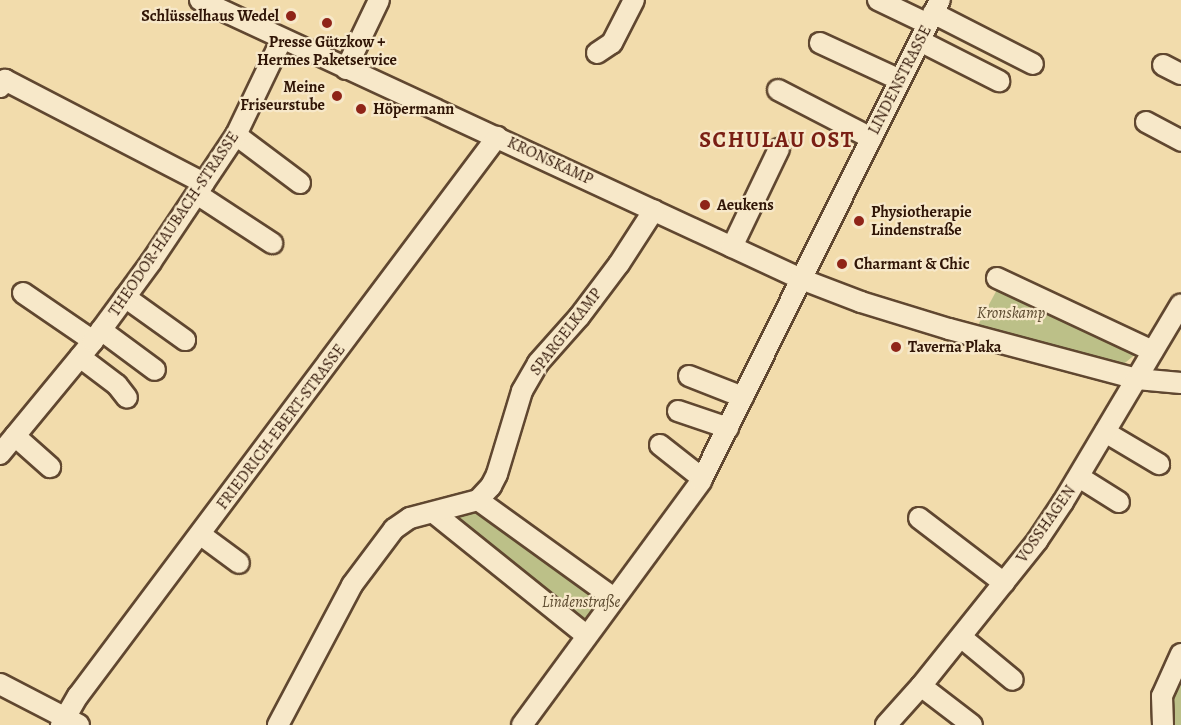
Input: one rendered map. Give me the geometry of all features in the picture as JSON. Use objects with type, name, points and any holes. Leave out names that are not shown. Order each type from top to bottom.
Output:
[{"type":"street","name":"KRONSKAMP","points":[[200,0],[801,279],[861,302],[949,329],[1137,379],[1181,383]]},
{"type":"street","points":[[346,69],[379,0]]},
{"type":"street","points":[[597,53],[612,44],[634,0]]},
{"type":"street","points":[[878,0],[1033,64]]},
{"type":"street","points":[[930,20],[999,81]]},
{"type":"street","name":"LINDENSTRASSE","points":[[522,725],[702,478],[930,20]]},
{"type":"street","name":"THEODOR-HAUBACH-STRASSE","points":[[0,454],[97,336],[200,189],[236,135],[282,39]]},
{"type":"street","points":[[820,43],[900,80]]},
{"type":"street","points":[[1163,65],[1181,74]]},
{"type":"street","points":[[2,83],[200,189],[272,243]]},
{"type":"street","points":[[778,90],[871,138]]},
{"type":"street","points":[[1146,122],[1181,141]]},
{"type":"street","points":[[236,135],[300,183]]},
{"type":"street","name":"FRIEDRICH-EBERT-STRASSE","points":[[68,722],[78,696],[201,535],[497,137]]},
{"type":"street","points":[[732,247],[780,150]]},
{"type":"street","name":"SPARGELKAMP","points":[[478,500],[497,474],[522,391],[538,363],[599,291],[654,210]]},
{"type":"street","points":[[997,278],[1153,351]]},
{"type":"street","points":[[24,293],[154,370]]},
{"type":"street","points":[[126,297],[184,340]]},
{"type":"street","name":"VOSSHAGEN","points":[[894,722],[1037,541],[1078,477],[1181,304]]},
{"type":"street","points":[[80,357],[117,385],[127,398]]},
{"type":"street","points":[[689,376],[743,397]]},
{"type":"street","points":[[678,411],[728,428]]},
{"type":"street","points":[[1105,432],[1159,464]]},
{"type":"street","points":[[15,436],[50,467]]},
{"type":"street","points":[[660,445],[702,478]]},
{"type":"street","points":[[1078,477],[1119,502]]},
{"type":"street","points":[[278,725],[352,585],[375,551],[394,529],[410,518],[478,500],[614,598]]},
{"type":"street","points":[[434,513],[587,636]]},
{"type":"street","points":[[919,518],[1004,583]]},
{"type":"street","points":[[201,535],[239,563]]},
{"type":"street","points":[[961,637],[1013,680]]},
{"type":"street","points":[[1163,725],[1162,696],[1181,654]]},
{"type":"street","points":[[0,684],[68,722]]},
{"type":"street","points":[[921,686],[972,725]]},
{"type":"green space","name":"Kronskamp","points":[[1000,284],[1143,348],[1120,367],[978,325]]},
{"type":"green space","name":"Lindenstraße","points":[[478,500],[614,598],[587,636],[434,513]]},
{"type":"green space","points":[[1181,668],[1181,725],[1171,725],[1177,674]]},
{"type":"place","name":"Schlüsselhaus Wedel","points":[[291,16]]},
{"type":"place","name":"Presse Gützkow + Hermes Paketservice","points":[[327,23]]},
{"type":"place","name":"Meine Friseurstube","points":[[337,96]]},
{"type":"place","name":"Höpermann","points":[[361,109]]},
{"type":"place","name":"Aeukens","points":[[705,205]]},
{"type":"place","name":"Physiotherapie Lindenstraße","points":[[859,221]]},
{"type":"place","name":"Charmant & Chic","points":[[842,264]]},
{"type":"place","name":"Taverna Plaka","points":[[896,347]]},
{"type":"district","name":"SCHULAU OST","points":[[777,141]]}]
